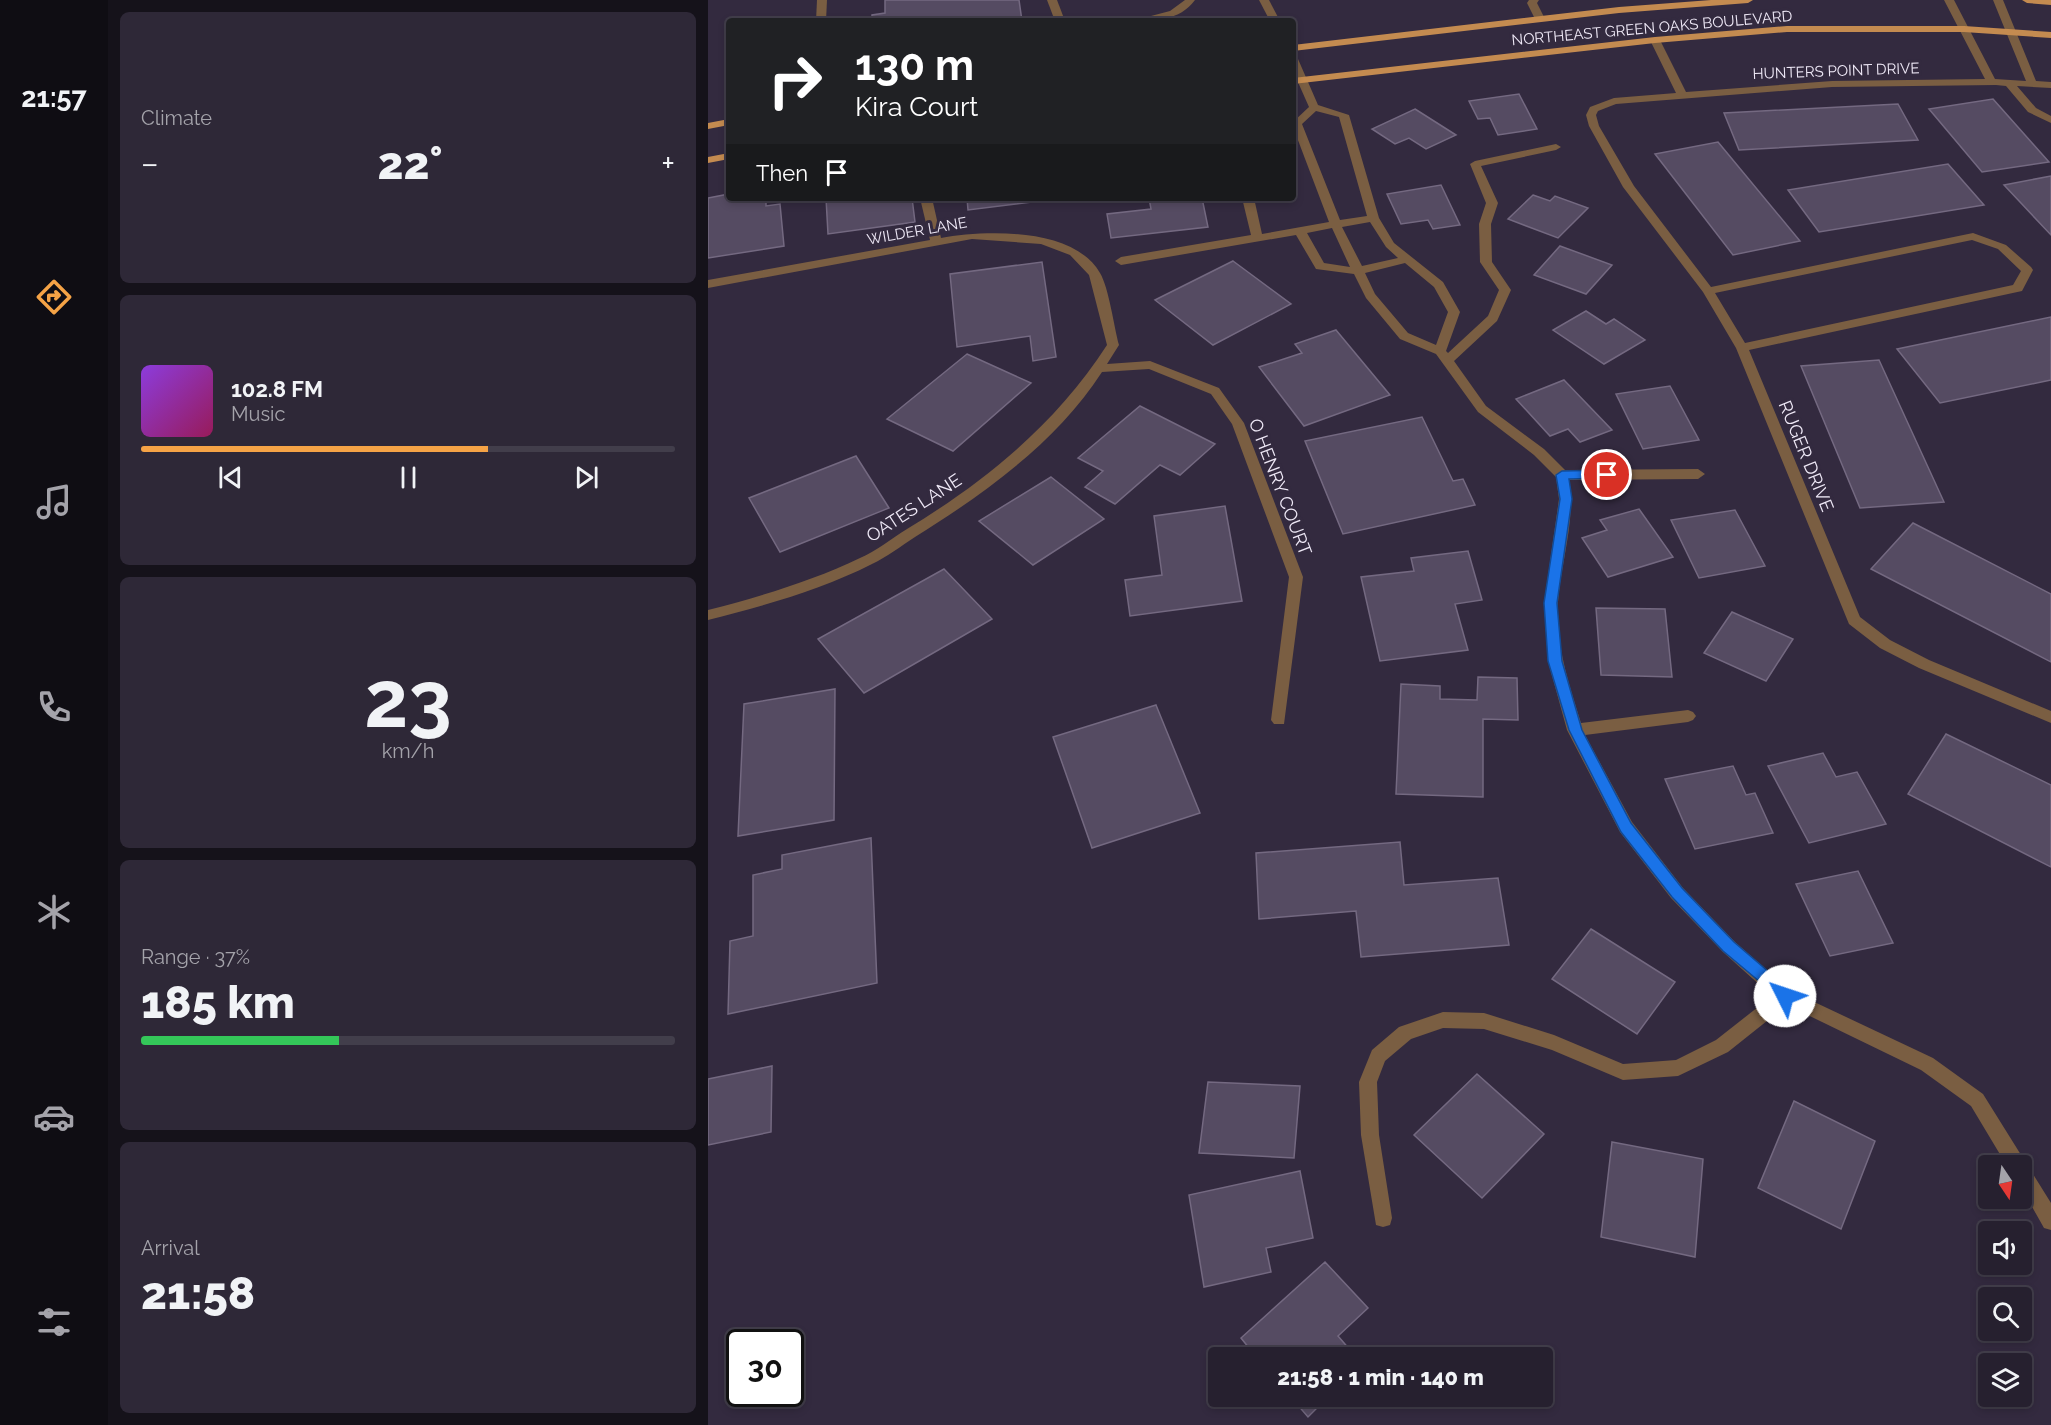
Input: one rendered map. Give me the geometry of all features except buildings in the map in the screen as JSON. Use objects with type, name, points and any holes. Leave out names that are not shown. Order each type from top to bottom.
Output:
[{"type":"main road","name":"NORTHEAST GREEN OAKS BOULEVARD","points":[[1296,48],[1540,19],[1748,0]]},
{"type":"main road","points":[[2027,0],[2051,2]]},
{"type":"main road","name":"NORTHEAST GREEN OAKS BOULEVARD","points":[[1297,80],[1655,40],[1787,29],[1964,28],[2051,35]]},
{"type":"main road","points":[[708,126],[726,123]]},
{"type":"main road","points":[[708,160],[726,157]]},
{"type":"street","points":[[821,18],[822,0]]},
{"type":"street","points":[[1052,0],[1059,18]]},
{"type":"street","points":[[1156,18],[1168,16],[1186,7],[1190,0]]},
{"type":"street","points":[[1264,0],[1273,18]]},
{"type":"street","points":[[1521,0],[1533,2],[1540,19]]},
{"type":"street","points":[[1949,0],[1992,82]]},
{"type":"street","points":[[1998,0],[2032,83]]},
{"type":"street","points":[[1655,40],[1682,95]]},
{"type":"street","points":[[1297,80],[1314,107],[1344,115],[1373,218],[1390,245],[1439,285],[1454,312],[1444,356]]},
{"type":"street","name":"HUNTERS POINT DRIVE","points":[[1594,126],[1591,115],[1594,109],[1614,101],[1861,82],[1992,82],[2051,85]]},
{"type":"street","points":[[2009,83],[2025,105],[2040,117],[2051,120]]},
{"type":"street","points":[[1314,107],[1297,124],[1298,145],[1370,295],[1404,336],[1444,356],[1482,409],[1539,452],[1562,475],[1566,499],[1551,603],[1555,661],[1575,730],[1626,827],[1677,893],[1729,946],[1785,996],[1927,1065],[1977,1100],[2011,1155]]},
{"type":"street","name":"RUGER DRIVE","points":[[1594,126],[1629,187],[1708,291],[1742,348],[1854,620],[1885,644],[2051,717]]},
{"type":"street","points":[[1444,356],[1493,318],[1505,290],[1486,261],[1485,224],[1492,203],[1475,164],[1556,147]]},
{"type":"street","points":[[927,201],[936,241]]},
{"type":"street","points":[[1249,201],[1257,238]]},
{"type":"street","points":[[1121,261],[1373,218]]},
{"type":"street","points":[[1300,231],[1320,266],[1358,272],[1407,259]]},
{"type":"street","name":"WILDER LANE","points":[[708,284],[972,236],[1043,241],[1074,254],[1095,274],[1105,305],[1113,345],[1100,368]]},
{"type":"street","points":[[1708,291],[1973,236],[2002,247],[2027,270],[2018,288],[1742,348]]},
{"type":"street","name":"O HENRY COURT","points":[[1100,368],[1150,365],[1204,386],[1215,391],[1238,423],[1296,577],[1279,720]]},
{"type":"street","name":"OATES LANE","points":[[708,615],[735,609],[861,563],[940,516],[1015,459],[1076,398],[1100,368]]},
{"type":"street","points":[[1562,475],[1698,474]]},
{"type":"street","points":[[1575,730],[1688,716]]},
{"type":"street","points":[[1383,1218],[1370,1135],[1368,1082],[1378,1056],[1405,1033],[1443,1020],[1484,1022],[1554,1043],[1623,1072],[1678,1068],[1722,1046],[1785,996]]},
{"type":"street","points":[[2032,1188],[2051,1221]]},
{"type":"route","points":[[1607,475],[1562,475],[1566,499],[1551,603],[1555,661],[1575,730],[1626,827],[1677,893],[1729,946],[1785,996]]}]
